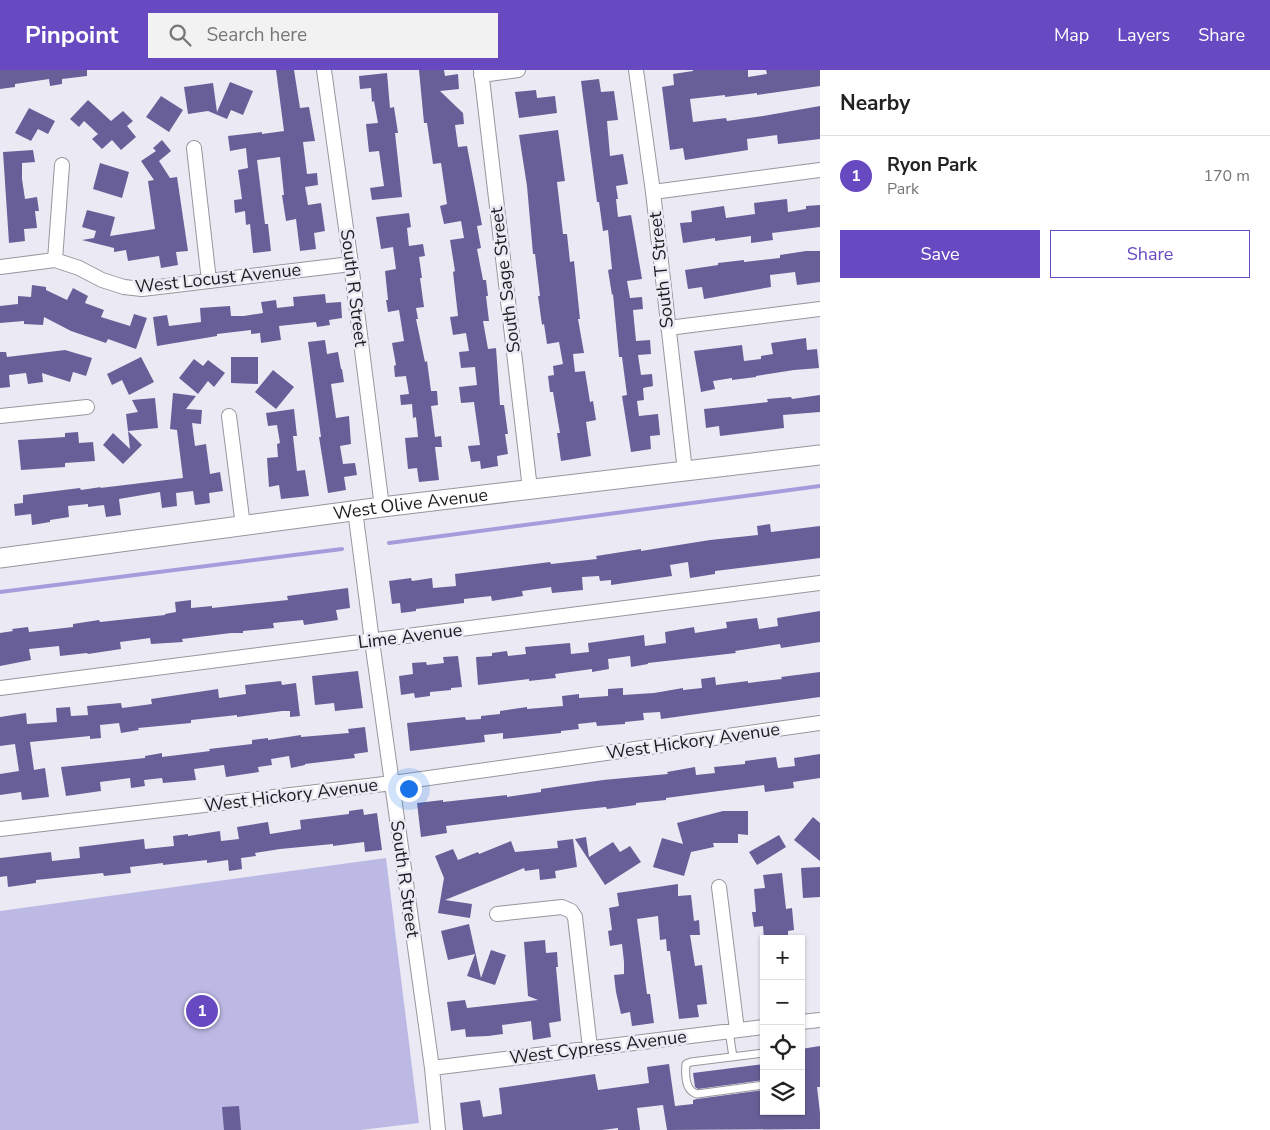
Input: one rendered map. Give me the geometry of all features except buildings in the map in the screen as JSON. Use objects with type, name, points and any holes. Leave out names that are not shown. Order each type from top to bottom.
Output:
[{"type":"street","name":"South R Street","points":[[324,70],[382,506]]},
{"type":"street","points":[[481,73],[518,70]]},
{"type":"street","name":"South T Street","points":[[636,70],[653,192],[685,471]]},
{"type":"street","name":"South Sage Street","points":[[481,73],[530,489]]},
{"type":"street","points":[[194,148],[209,281]]},
{"type":"street","points":[[56,260],[62,165]]},
{"type":"street","points":[[653,192],[820,170]]},
{"type":"street","name":"West Locust Avenue","points":[[0,267],[56,260],[79,268],[102,280],[124,287],[142,289],[351,264]]},
{"type":"street","points":[[668,328],[820,309]]},
{"type":"street","points":[[0,416],[87,407]]},
{"type":"street","points":[[229,416],[243,526]]},
{"type":"street","name":"West Olive Avenue","points":[[0,558],[382,506],[820,455]]},
{"type":"street","name":"South R Street","points":[[355,510],[432,1068],[438,1130]]},
{"type":"street","name":"Lime Avenue","points":[[0,688],[820,583]]},
{"type":"street","name":"West Hickory Avenue","points":[[0,829],[393,783],[820,723]]},
{"type":"street","points":[[719,887],[733,1031]]},
{"type":"street","points":[[497,914],[562,907],[571,911],[575,917],[590,1048]]},
{"type":"street","points":[[805,1022],[820,1020]]},
{"type":"street","name":"West Cypress Avenue","points":[[432,1068],[760,1028]]},
{"type":"lane","points":[[733,1031],[733,1057]]},
{"type":"lane","points":[[760,1054],[686,1064],[688,1088],[691,1092],[697,1094],[760,1086]]},
{"type":"shaded area","points":[[386,858],[419,1123],[361,1130],[0,1130],[0,911]]},
{"type":"waterway","points":[[389,543],[820,486]]},
{"type":"waterway","points":[[0,592],[342,549]]},
{"type":"place","name":"Ryon Park","points":[[202,1011]]}]
